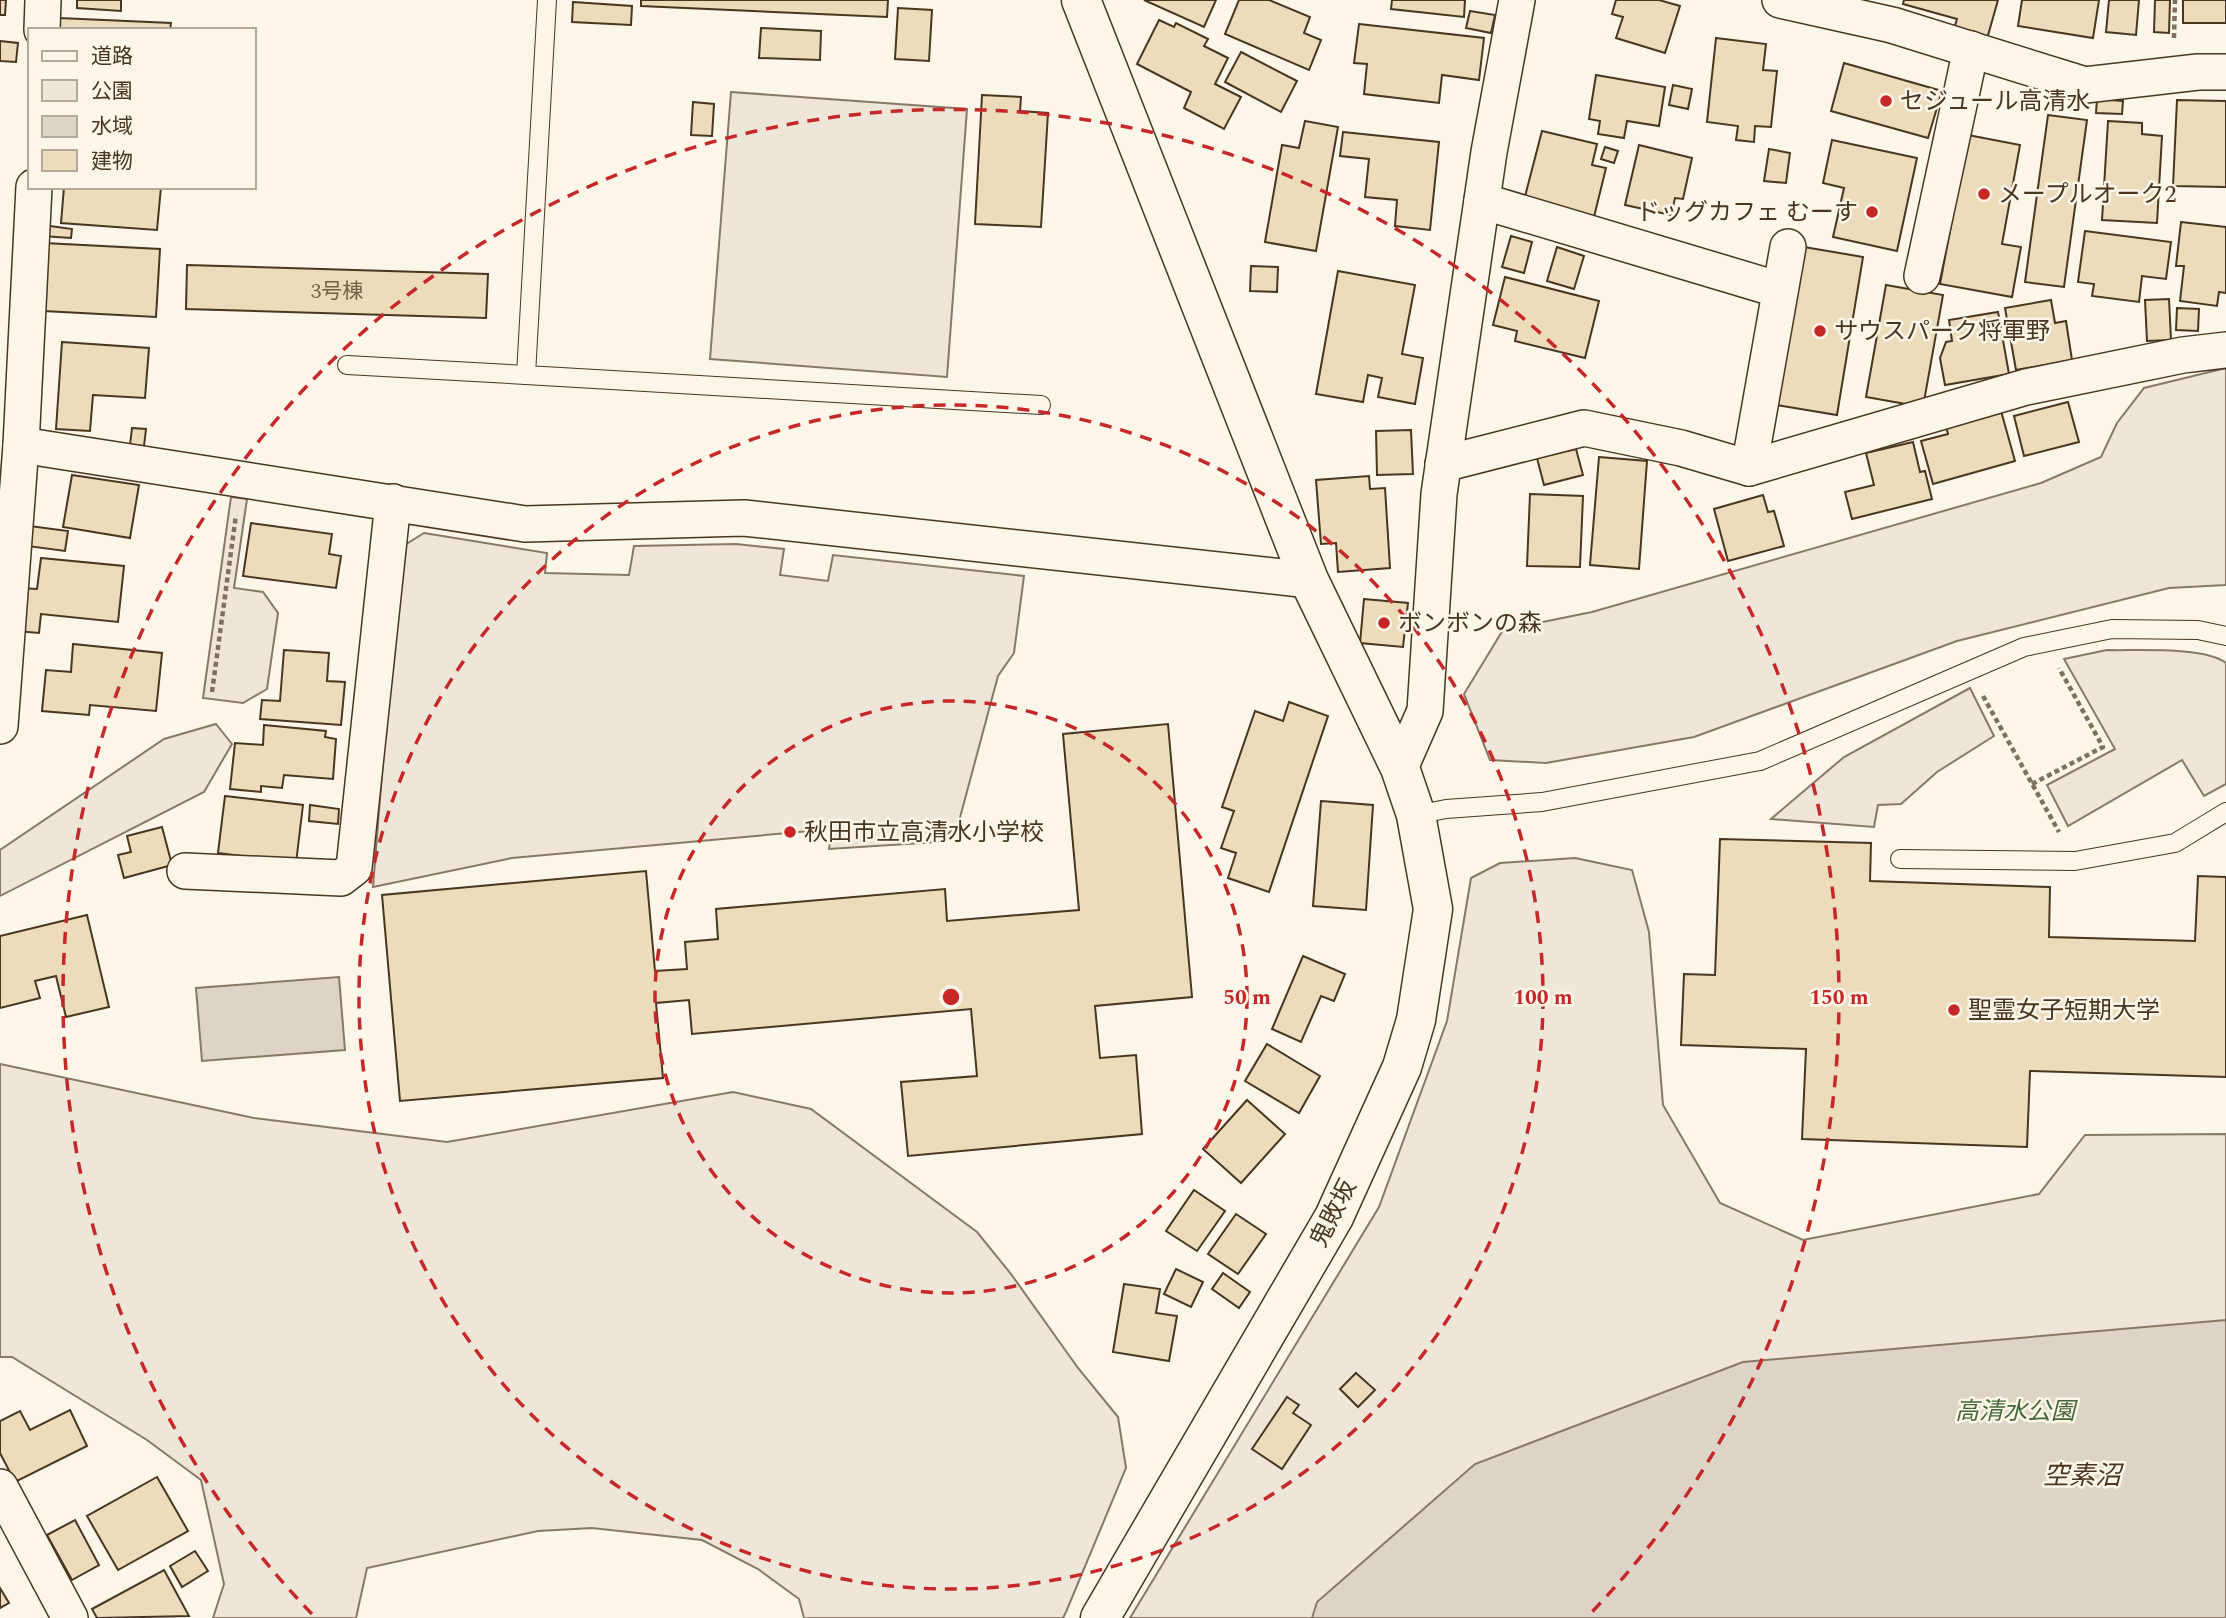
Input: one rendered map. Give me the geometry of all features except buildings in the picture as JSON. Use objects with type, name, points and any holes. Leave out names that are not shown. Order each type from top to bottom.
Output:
[{"type":"street","points":[[42,28],[43,0]]},
{"type":"street","name":"鬼敗坂","points":[[1081,0],[1309,580],[1400,768],[1416,815],[1433,909],[1416,1020],[1402,1067],[1334,1217],[1100,1618]]},
{"type":"street","points":[[1400,768],[1424,711],[1439,494],[1482,201],[1517,0]]},
{"type":"street","points":[[1780,0],[1892,26],[2085,85],[2198,72],[2226,72]]},
{"type":"street","points":[[1922,276],[1971,49]]},
{"type":"street","points":[[0,726],[21,445],[34,189]]},
{"type":"street","points":[[1482,201],[1780,289]]},
{"type":"street","points":[[1749,468],[1788,247]]},
{"type":"street","points":[[1443,464],[1584,428],[1681,448],[1749,468],[2026,387],[2183,355],[2226,350]]},
{"type":"street","points":[[21,445],[525,524],[744,518],[1309,580]]},
{"type":"street","points":[[185,871],[341,878],[354,868],[393,502]]},
{"type":"street","points":[[0,1487],[70,1618]]},
{"type":"lane","points":[[526,375],[547,0]]},
{"type":"lane","points":[[347,365],[1041,405]]},
{"type":"lane","points":[[1416,815],[1446,808],[1542,802],[1760,761],[2024,647],[2112,629],[2198,630],[2226,636]]},
{"type":"lane","points":[[1900,859],[2075,861],[2175,843],[2226,812]]},
{"type":"path","points":[[212,692],[236,512]]},
{"type":"path","points":[[1969,670],[2075,861]]},
{"type":"path","points":[[2032,783],[2103,747],[2077,701]]},
{"type":"green space","points":[[731,92],[967,109],[947,377],[710,359]]},
{"type":"green space","points":[[2226,368],[2226,585],[2169,588],[1957,641],[1694,737],[1546,763],[1490,760],[1464,694],[1503,630],[1592,612],[2041,483],[2101,457],[2117,423],[2144,388]]},
{"type":"green space","points":[[231,497],[247,499],[234,588],[263,592],[278,613],[267,689],[243,703],[203,698]]},
{"type":"green space","points":[[424,533],[547,553],[545,573],[629,575],[634,546],[736,544],[784,549],[780,575],[828,581],[833,555],[1024,576],[1014,653],[998,676],[958,825],[938,842],[829,849],[832,829],[512,858],[373,887],[400,548]]},
{"type":"green space","points":[[2107,650],[2187,652],[2202,654],[2226,663],[2226,784],[2204,796],[2182,760],[2068,826],[2047,785],[2115,749],[2064,659]]},
{"type":"green space","points":[[1970,688],[1994,736],[1937,772],[1901,804],[1878,805],[1874,827],[1771,819],[1844,757]]},
{"type":"green space","points":[[216,724],[232,744],[204,792],[0,896],[0,850],[164,739]]},
{"type":"green space","name":"高清水公園","points":[[1575,858],[1632,870],[1649,932],[1663,1105],[1720,1203],[1803,1240],[2039,1194],[2085,1135],[2226,1134],[2226,1618],[1130,1618],[1379,1207],[1447,1021],[1471,878],[1500,863]]},
{"type":"green space","points":[[0,1064],[254,1118],[447,1142],[733,1092],[811,1109],[977,1232],[1011,1274],[1078,1368],[1118,1417],[1126,1468],[1063,1618],[804,1618],[799,1599],[758,1569],[702,1540],[592,1528],[538,1531],[367,1568],[356,1618],[213,1618],[224,1584],[201,1480],[147,1440],[12,1357],[0,1357]]},
{"type":"water","points":[[339,977],[345,1050],[202,1061],[196,988]]},
{"type":"water","name":"空素沼","points":[[2226,1320],[2226,1618],[1312,1618],[1317,1602],[1475,1464],[1743,1362]]},
{"type":"place","name":"セジュール高清水","points":[[1886,101]]},
{"type":"place","name":"メープルオーク2","points":[[1984,194]]},
{"type":"place","name":"ドッグカフェ むーす","points":[[1872,212]]},
{"type":"place","name":"サウスパーク将軍野","points":[[1820,331]]},
{"type":"place","name":"ボンボンの森","points":[[1384,623]]},
{"type":"place","name":"秋田市立高清水小学校","points":[[790,832]]},
{"type":"place","name":"聖霊女子短期大学","points":[[1954,1010]]}]
